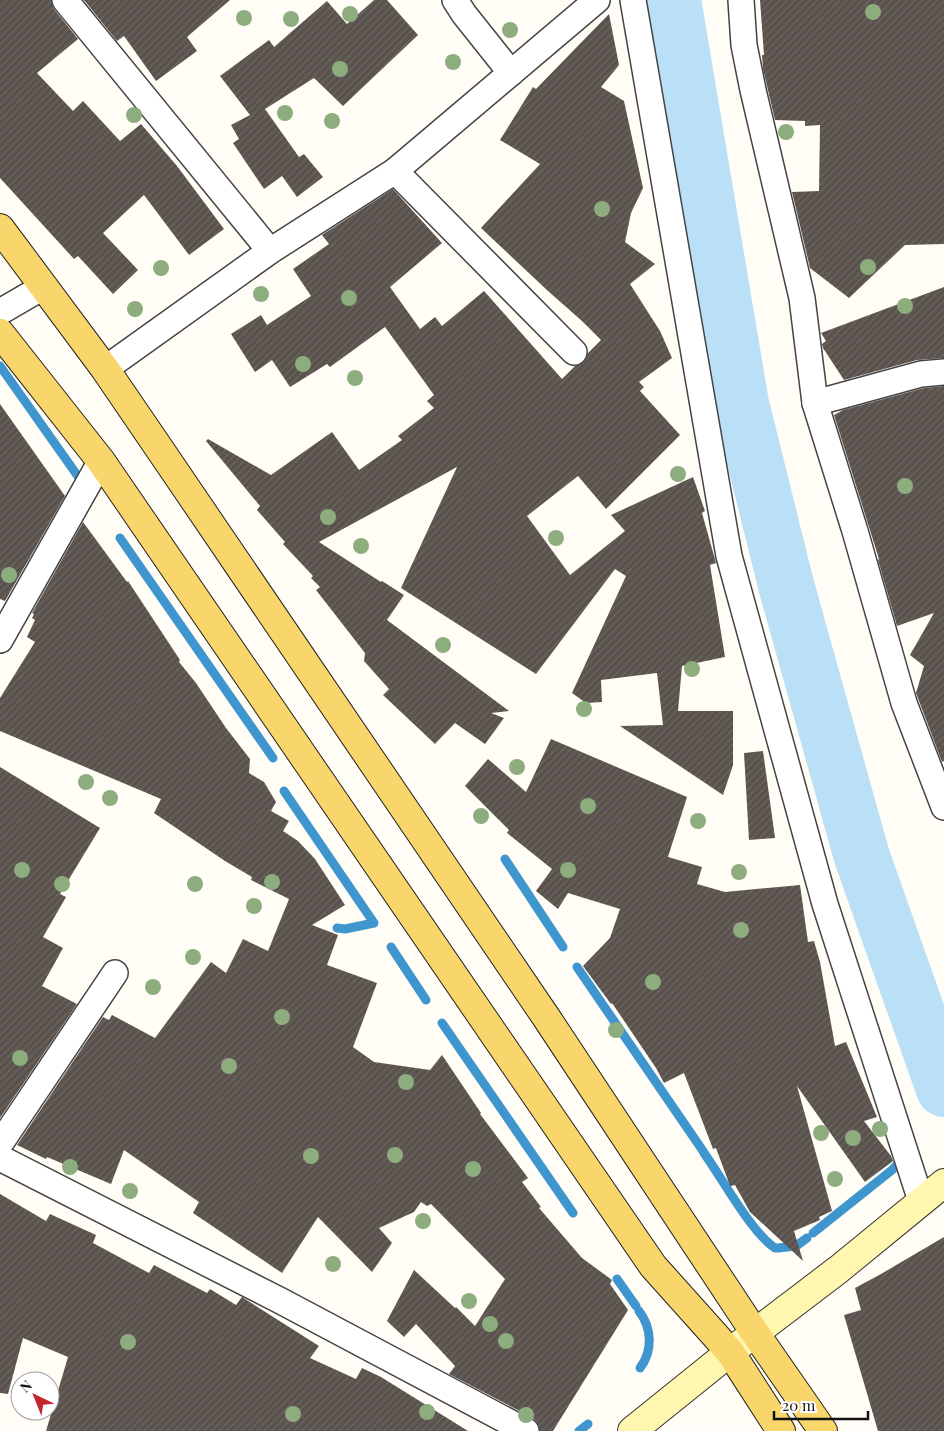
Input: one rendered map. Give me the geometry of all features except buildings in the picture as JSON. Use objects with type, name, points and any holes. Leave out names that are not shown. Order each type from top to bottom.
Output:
[{"type":"main road","points":[[0,228],[105,369],[546,1017],[823,1431]]},
{"type":"main road","points":[[0,333],[101,461],[654,1266],[730,1352],[780,1431]]},
{"type":"main road","points":[[632,1431],[730,1352],[839,1269],[944,1183]]},
{"type":"street","points":[[65,0],[270,251]]},
{"type":"street","points":[[455,0],[511,73]]},
{"type":"street","points":[[105,369],[270,251],[395,171],[597,0]]},
{"type":"street","points":[[633,0],[729,556],[826,904],[921,1201]]},
{"type":"street","points":[[741,0],[744,45],[753,90],[802,298],[815,403],[855,530],[904,703],[944,807]]},
{"type":"street","points":[[395,171],[574,352]]},
{"type":"street","points":[[0,312],[43,287]]},
{"type":"street","points":[[815,403],[921,374],[944,372]]},
{"type":"street","points":[[0,640],[101,461]]},
{"type":"street","points":[[0,1144],[114,973]]},
{"type":"street","points":[[0,1158],[281,1301],[526,1431]]},
{"type":"waterway","points":[[673,0],[741,404],[786,585],[862,857],[944,1089]]},
{"type":"waterway","points":[[0,366],[82,482]]},
{"type":"waterway","points":[[120,538],[273,758]]},
{"type":"waterway","points":[[284,791],[374,923],[345,929],[337,928]]},
{"type":"waterway","points":[[505,859],[563,947]]},
{"type":"waterway","points":[[391,947],[426,1000]]},
{"type":"waterway","points":[[577,967],[703,1151]]},
{"type":"waterway","points":[[442,1023],[573,1213]]},
{"type":"waterway","points":[[704,1153],[747,1218],[756,1230],[775,1248]]},
{"type":"waterway","points":[[813,1233],[892,1170],[903,1158]]},
{"type":"waterway","points":[[778,1248],[796,1246],[807,1238]]},
{"type":"waterway","points":[[617,1279],[636,1306]]},
{"type":"waterway","points":[[639,1311],[646,1325],[649,1340],[647,1354],[640,1368]]},
{"type":"waterway","points":[[579,1431],[588,1424]]}]
